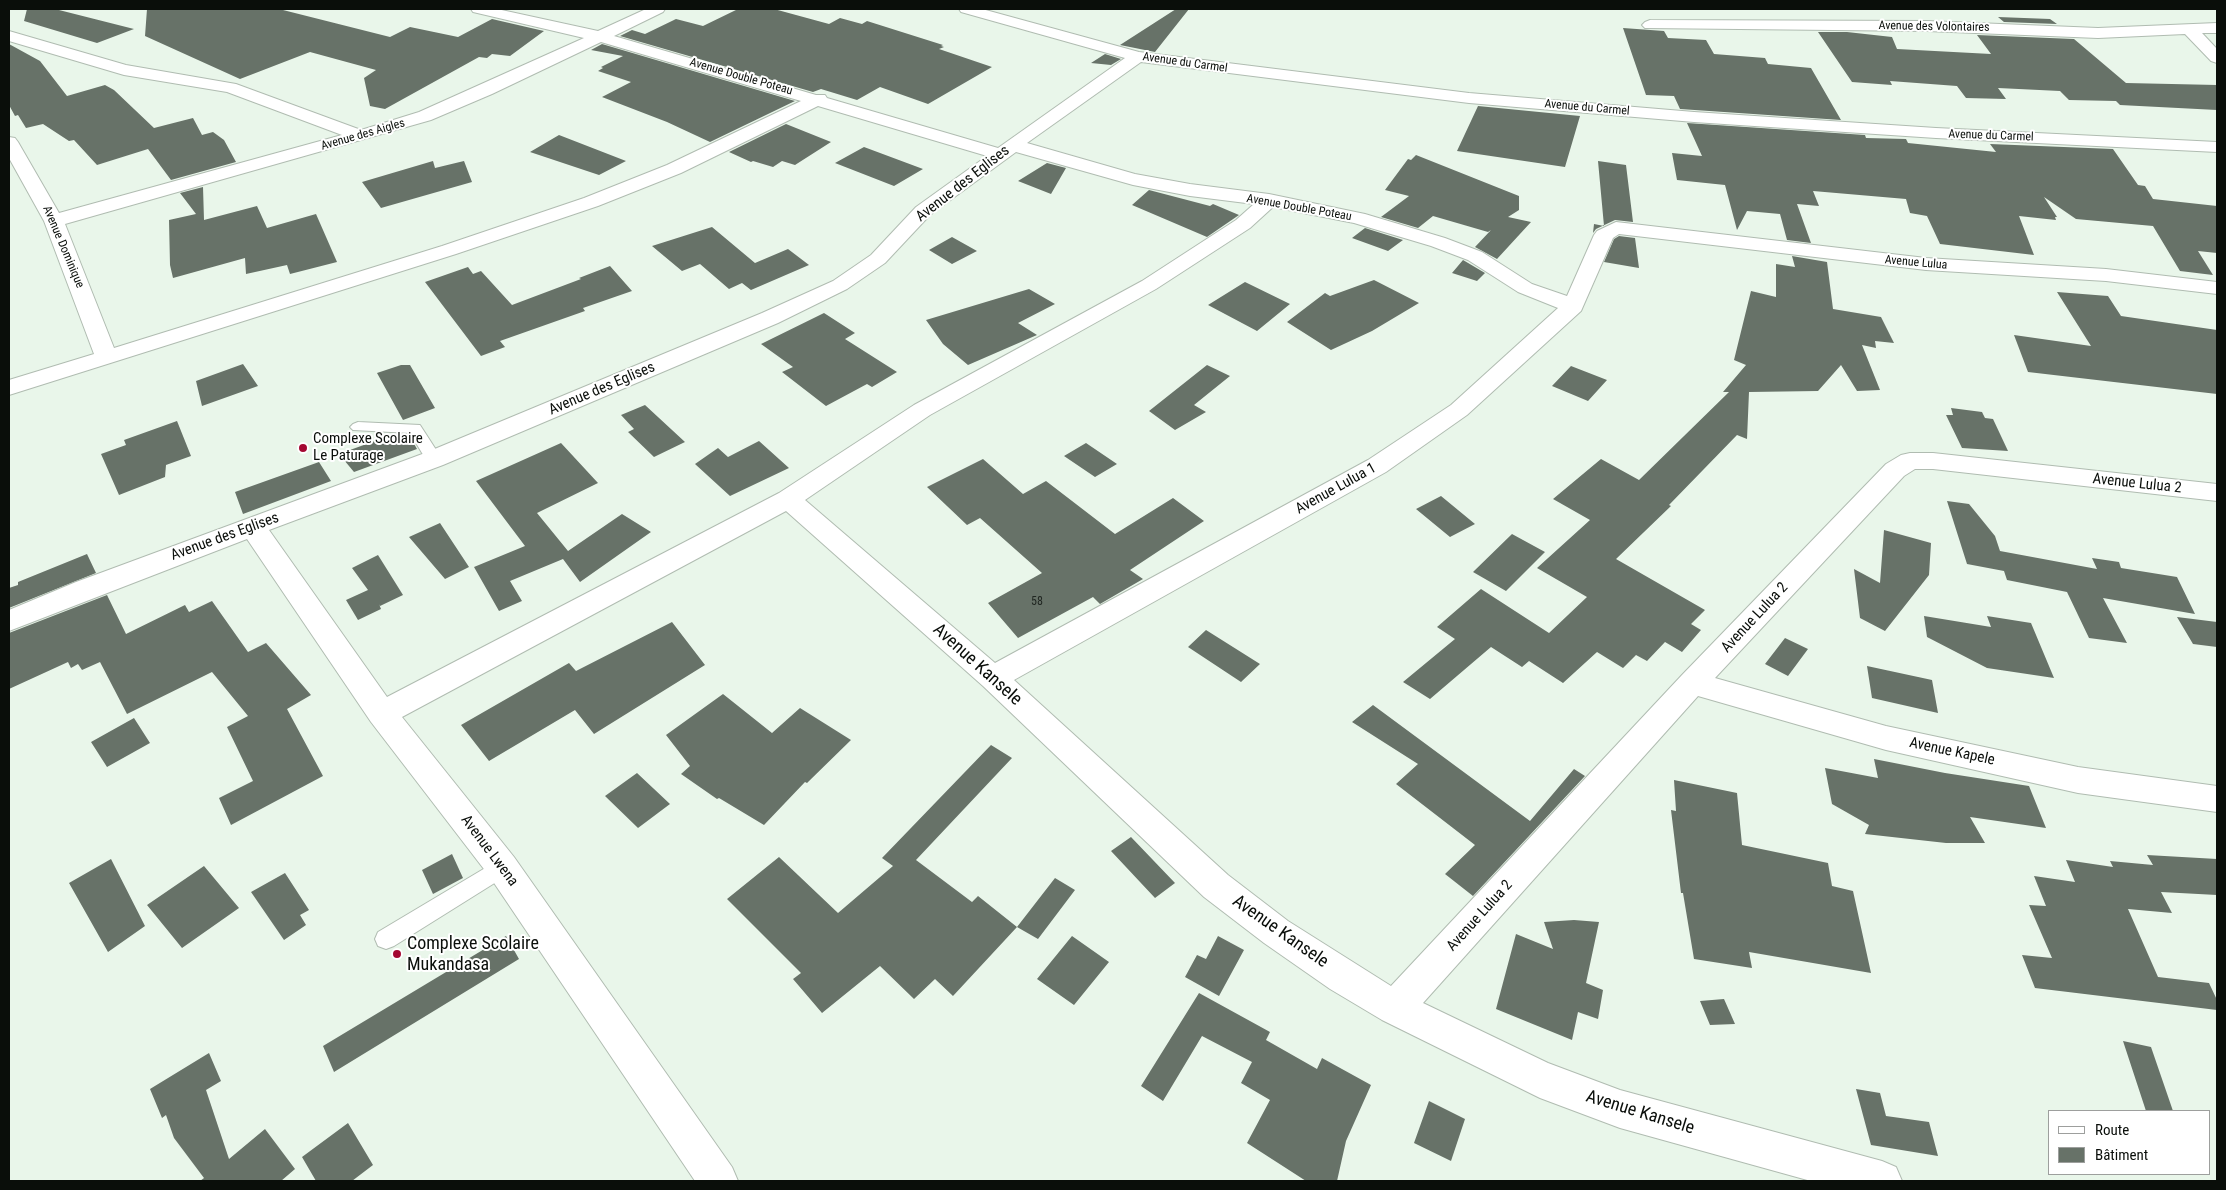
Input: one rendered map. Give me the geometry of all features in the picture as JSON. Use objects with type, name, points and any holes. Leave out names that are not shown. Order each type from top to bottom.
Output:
[{"type":"street","name":"Avenue Double Poteau","points":[[478,9],[602,37],[819,100],[1007,150],[1133,179],[1190,190],[1268,200],[1358,218],[1438,242],[1475,256],[1525,288],[1573,306]]},
{"type":"street","name":"Avenue des Aigles","points":[[54,221],[360,136],[425,116],[602,37],[658,9]]},
{"type":"street","name":"Avenue du Carmel","points":[[966,9],[1138,57],[1469,98],[1936,133],[2217,147]]},
{"type":"street","points":[[1955,15],[1966,27]]},
{"type":"street","name":"Avenue des Volontaires","points":[[1650,25],[1966,27],[2098,33],[2217,28]]},
{"type":"street","points":[[2188,28],[2217,58]]},
{"type":"street","points":[[9,36],[124,70],[230,88],[360,136]]},
{"type":"street","name":"Avenue des Eglises","points":[[9,621],[86,589],[434,459],[770,318],[840,285],[878,260],[923,211],[1138,57]]},
{"type":"street","points":[[9,388],[450,250],[591,202],[674,169],[819,100]]},
{"type":"street","name":"Avenue Dominique","points":[[9,142],[54,221],[106,357]]},
{"type":"street","points":[[382,714],[788,499],[922,410],[1149,285],[1243,224],[1268,200]]},
{"type":"street","name":"Avenue Lulua 1","points":[[994,678],[1377,466],[1459,410],[1573,306],[1604,235],[1616,228]]},
{"type":"street","name":"Avenue Lulua","points":[[1616,228],[1926,264],[2106,275],[2217,288]]},
{"type":"street","name":"Avenue Lulua 2","points":[[1395,1008],[1692,683],[1895,470],[1910,461],[1933,461],[2217,493]]},
{"type":"street","name":"Avenue Kansele","points":[[788,499],[994,678],[1216,886],[1285,938],[1395,1008],[1540,1079],[1620,1109],[1882,1181]]},
{"type":"street","name":"Avenue Lwena","points":[[252,526],[382,714],[502,867],[718,1181]]},
{"type":"street","name":"Avenue Kapele","points":[[1692,683],[1774,708],[1906,742],[2078,780],[2217,799]]},
{"type":"lane","points":[[358,427],[415,428],[434,459]]},
{"type":"lane","points":[[386,939],[502,867]]},
{"type":"building","points":[[27,9],[55,9],[134,29],[97,43],[24,21]]},
{"type":"building","points":[[147,9],[279,9],[390,37],[410,27],[458,37],[492,19],[544,31],[510,56],[492,54],[487,58],[479,57],[385,109],[370,106],[364,78],[376,70],[310,52],[240,79],[145,36]]},
{"type":"building","points":[[738,9],[774,9],[829,24],[840,18],[862,24],[867,21],[943,45],[941,46],[944,47],[939,49],[992,67],[928,104],[880,87],[857,100],[821,89],[813,92],[620,36],[632,30],[645,34],[676,19],[703,26]]},
{"type":"building","points":[[1176,9],[1189,9],[1155,52],[1120,45]]},
{"type":"building","points":[[1998,17],[2050,19],[2057,24],[2004,22]]},
{"type":"building","points":[[1623,28],[1664,31],[1668,38],[1706,40],[1714,54],[1765,58],[1768,64],[1811,68],[1841,120],[1680,109],[1674,96],[1646,95]]},
{"type":"building","points":[[1818,32],[1847,32],[1892,37],[1897,49],[1991,54],[1977,35],[2074,39],[2126,83],[2217,85],[2217,110],[2120,105],[2116,101],[2069,100],[2060,91],[1998,88],[2006,99],[1966,98],[1957,86],[1890,81],[1892,85],[1852,82]]},
{"type":"building","points":[[9,44],[40,61],[67,96],[105,85],[114,90],[154,128],[193,118],[202,135],[213,132],[224,140],[236,162],[171,180],[148,149],[97,165],[74,140],[69,141],[43,124],[26,128],[18,115],[15,116],[9,105]]},
{"type":"building","points":[[602,44],[795,101],[710,142],[667,122],[602,97],[631,82],[598,71],[603,68],[601,67],[623,56],[591,50]]},
{"type":"building","points":[[1105,54],[1121,59],[1111,65],[1091,63]]},
{"type":"building","points":[[1478,106],[1580,116],[1565,167],[1457,151]]},
{"type":"building","points":[[1687,123],[1865,135],[1866,138],[1906,139],[1908,143],[1996,152],[1990,144],[2113,149],[2138,185],[2145,186],[2153,199],[2217,206],[2217,253],[2198,251],[2213,275],[2180,271],[2153,226],[2076,219],[2044,197],[2057,217],[2055,217],[2056,220],[2019,216],[2034,255],[1940,244],[1927,216],[1910,213],[1906,199],[1813,191],[1819,206],[1797,204],[1811,243],[1787,240],[1780,214],[1747,211],[1737,230],[1725,185],[1677,180],[1672,153],[1702,156]]},
{"type":"building","points":[[786,124],[831,142],[795,165],[782,161],[773,167],[751,162],[729,152]]},
{"type":"building","points":[[559,135],[626,161],[599,175],[530,152]]},
{"type":"building","points":[[864,147],[923,169],[894,186],[835,163]]},
{"type":"building","points":[[1416,155],[1519,196],[1519,210],[1508,217],[1531,222],[1497,259],[1475,247],[1491,230],[1488,232],[1433,216],[1418,228],[1381,217],[1409,196],[1385,190],[1408,159],[1411,160]]},
{"type":"building","points":[[433,161],[435,168],[464,161],[472,182],[381,208],[362,182]]},
{"type":"building","points":[[1598,161],[1626,165],[1633,222],[1615,220],[1604,225]]},
{"type":"building","points":[[1047,163],[1066,168],[1051,194],[1018,181]]},
{"type":"building","points":[[203,187],[204,220],[257,206],[267,228],[316,214],[337,262],[290,274],[287,265],[246,274],[245,258],[173,278],[170,265],[169,220],[196,214],[180,193]]},
{"type":"building","points":[[1149,190],[1210,206],[1213,204],[1239,215],[1207,237],[1132,205]]},
{"type":"building","points":[[1594,224],[1603,226],[1596,229],[1593,233]]},
{"type":"building","points":[[712,227],[755,263],[788,249],[809,265],[751,290],[742,283],[729,289],[700,264],[682,271],[652,246]]},
{"type":"building","points":[[1365,228],[1403,240],[1388,251],[1352,238]]},
{"type":"building","points":[[1619,236],[1635,238],[1639,268],[1604,262],[1614,239]]},
{"type":"building","points":[[952,237],[977,251],[952,264],[929,250]]},
{"type":"building","points":[[1792,256],[1827,262],[1833,309],[1881,317],[1894,343],[1875,341],[1876,348],[1862,345],[1880,390],[1857,391],[1841,365],[1818,391],[1749,392],[1747,439],[1737,435],[1669,505],[1671,506],[1616,559],[1705,610],[1691,624],[1701,630],[1682,652],[1665,642],[1647,661],[1636,655],[1623,668],[1597,652],[1563,683],[1529,661],[1522,667],[1491,647],[1430,699],[1403,682],[1455,639],[1437,627],[1481,589],[1549,633],[1587,597],[1537,568],[1590,520],[1553,499],[1601,459],[1639,480],[1729,392],[1723,392],[1746,365],[1734,360],[1751,291],[1776,297],[1776,264],[1795,267]]},
{"type":"building","points":[[1463,260],[1485,273],[1477,281],[1452,273]]},
{"type":"building","points":[[610,266],[632,291],[583,308],[585,311],[500,341],[505,347],[481,356],[425,282],[468,267],[473,274],[481,271],[512,305]]},
{"type":"building","points":[[1374,280],[1419,303],[1372,331],[1331,350],[1287,322],[1325,293],[1330,296]]},
{"type":"building","points":[[1245,282],[1290,304],[1257,331],[1208,305]]},
{"type":"building","points":[[1029,289],[1055,304],[1018,323],[1037,335],[968,365],[943,344],[926,320]]},
{"type":"building","points":[[2057,292],[2108,296],[2121,316],[2217,330],[2217,394],[2028,372],[2014,335],[2091,346]]},
{"type":"building","points":[[824,313],[855,333],[845,339],[897,372],[872,387],[867,384],[826,406],[782,372],[793,367],[761,344]]},
{"type":"building","points":[[243,364],[258,386],[202,406],[196,381]]},
{"type":"building","points":[[401,365],[410,365],[435,408],[403,420],[377,373]]},
{"type":"building","points":[[1207,365],[1230,376],[1194,405],[1206,412],[1175,430],[1149,411]]},
{"type":"building","points":[[1571,366],[1607,380],[1588,401],[1552,386]]},
{"type":"building","points":[[645,405],[685,442],[654,457],[628,432],[634,429],[621,415]]},
{"type":"building","points":[[1951,408],[1982,412],[1985,418],[1993,419],[2008,451],[1962,448],[1946,415],[1953,415]]},
{"type":"building","points":[[177,421],[191,456],[166,465],[165,477],[119,495],[101,454],[126,445],[124,440]]},
{"type":"building","points":[[394,434],[409,435],[417,449],[354,472],[339,454]]},
{"type":"building","points":[[759,441],[789,468],[730,496],[695,464],[718,448],[728,457]]},
{"type":"building","points":[[561,443],[598,483],[537,513],[568,551],[622,514],[651,532],[580,582],[563,559],[510,581],[522,601],[499,611],[474,567],[525,546],[476,481]]},
{"type":"building","points":[[1086,443],[1117,464],[1095,477],[1064,456]]},
{"type":"building","points":[[983,459],[1023,494],[1046,481],[1115,534],[1173,498],[1204,521],[1130,570],[1143,579],[1100,604],[1093,597],[1018,638],[988,603],[1042,573],[980,518],[967,525],[927,487]]},
{"type":"building","points":[[319,462],[331,481],[243,514],[235,492]]},
{"type":"building","points":[[1441,496],[1475,524],[1450,537],[1416,509]]},
{"type":"building","points":[[1947,501],[1969,504],[1995,536],[2000,551],[2097,569],[2092,558],[2119,562],[2121,568],[2177,577],[2195,614],[2103,598],[2127,643],[2089,638],[2067,592],[2007,580],[2004,571],[1967,564]]},
{"type":"building","points":[[440,523],[469,567],[445,579],[409,537]]},
{"type":"building","points":[[1884,530],[1931,543],[1929,575],[1885,631],[1860,618],[1854,569],[1880,583]]},
{"type":"building","points":[[1512,534],[1545,552],[1506,591],[1473,572]]},
{"type":"building","points":[[87,554],[96,573],[9,608],[9,588],[18,585],[18,582]]},
{"type":"building","points":[[378,555],[403,595],[380,606],[379,604],[381,609],[358,620],[346,600],[368,590],[352,568]]},
{"type":"building","points":[[107,595],[126,634],[185,605],[189,612],[212,601],[248,652],[266,643],[311,695],[287,709],[323,776],[231,825],[219,798],[253,781],[227,727],[248,716],[212,672],[127,714],[100,662],[82,670],[78,664],[71,668],[68,662],[9,689],[9,633]]},
{"type":"building","points":[[1924,616],[1991,627],[1987,616],[2031,623],[2054,678],[1987,668],[1927,637]]},
{"type":"building","points":[[2177,617],[2217,622],[2217,647],[2193,644]]},
{"type":"building","points":[[672,622],[705,665],[594,734],[575,710],[489,761],[461,725],[569,663],[576,671]]},
{"type":"building","points":[[1206,630],[1260,664],[1241,682],[1188,647]]},
{"type":"building","points":[[1785,638],[1808,649],[1788,676],[1765,664]]},
{"type":"building","points":[[1867,666],[1932,680],[1938,713],[1872,698]]},
{"type":"building","points":[[723,694],[772,733],[800,708],[851,740],[807,783],[805,782],[764,825],[719,798],[717,799],[681,774],[690,766],[666,735]]},
{"type":"building","points":[[1373,705],[1530,821],[1574,769],[1585,776],[1473,896],[1445,874],[1475,845],[1396,784],[1418,764],[1352,722]]},
{"type":"building","points":[[134,718],[150,743],[107,767],[91,742]]},
{"type":"building","points":[[991,745],[1012,758],[916,860],[972,902],[978,896],[1017,927],[953,996],[935,979],[914,999],[880,966],[822,1013],[793,979],[801,973],[727,899],[779,857],[838,913],[893,866],[882,858]]},
{"type":"building","points":[[1874,759],[1945,773],[2029,786],[2046,828],[1970,817],[1985,843],[1946,843],[1865,834],[1869,825],[1832,804],[1825,768],[1878,778]]},
{"type":"building","points":[[637,773],[670,804],[638,828],[605,796]]},
{"type":"building","points":[[1674,780],[1737,793],[1742,845],[1828,863],[1832,886],[1853,891],[1871,973],[1749,952],[1752,968],[1694,959],[1683,893],[1681,893],[1671,810],[1676,811]]},
{"type":"building","points":[[1131,837],[1175,883],[1155,898],[1111,851]]},
{"type":"building","points":[[452,854],[463,878],[433,894],[422,870]]},
{"type":"building","points":[[2147,855],[2217,859],[2217,895],[2161,892],[2172,913],[2128,909],[2158,977],[2209,983],[2217,1000],[2217,1010],[2035,988],[2022,955],[2052,958],[2029,905],[2046,906],[2034,876],[2075,882],[2066,860],[2113,867],[2110,861],[2153,865]]},
{"type":"building","points":[[111,859],[145,926],[108,952],[69,883]]},
{"type":"building","points":[[204,866],[239,908],[182,948],[147,905]]},
{"type":"building","points":[[285,873],[309,910],[300,915],[306,925],[284,940],[251,892]]},
{"type":"building","points":[[1055,878],[1075,890],[1038,939],[1017,927]]},
{"type":"building","points":[[1574,920],[1599,922],[1586,983],[1603,990],[1598,1019],[1578,1012],[1572,1040],[1496,1009],[1516,934],[1553,949],[1544,922]]},
{"type":"building","points":[[506,936],[519,959],[334,1072],[323,1046]]},
{"type":"building","points":[[1072,936],[1109,962],[1074,1005],[1037,979]]},
{"type":"building","points":[[1218,936],[1244,950],[1219,996],[1185,977],[1197,955],[1206,959]]},
{"type":"building","points":[[1199,993],[1270,1032],[1266,1040],[1317,1069],[1322,1058],[1371,1085],[1346,1141],[1337,1181],[1306,1181],[1247,1143],[1270,1100],[1241,1083],[1252,1062],[1202,1036],[1163,1101],[1141,1086]]},
{"type":"building","points":[[1724,999],[1735,1024],[1710,1025],[1700,1001]]},
{"type":"building","points":[[2123,1041],[2151,1047],[2173,1110],[2146,1110]]},
{"type":"building","points":[[209,1053],[221,1081],[206,1090],[229,1159],[265,1129],[295,1169],[281,1181],[200,1181],[204,1178],[174,1138],[166,1115],[162,1118],[150,1089]]},
{"type":"building","points":[[1856,1089],[1880,1093],[1886,1116],[1929,1122],[1938,1156],[1871,1145]]},
{"type":"building","points":[[1429,1101],[1465,1119],[1451,1161],[1414,1143]]},
{"type":"building","points":[[348,1123],[373,1165],[352,1181],[316,1181],[302,1157]]},
{"type":"place","name":"Complexe Scolaire Le Paturage","points":[[303,448]]},
{"type":"place","name":"Complexe Scolaire Mukandasa","points":[[397,954]]}]
